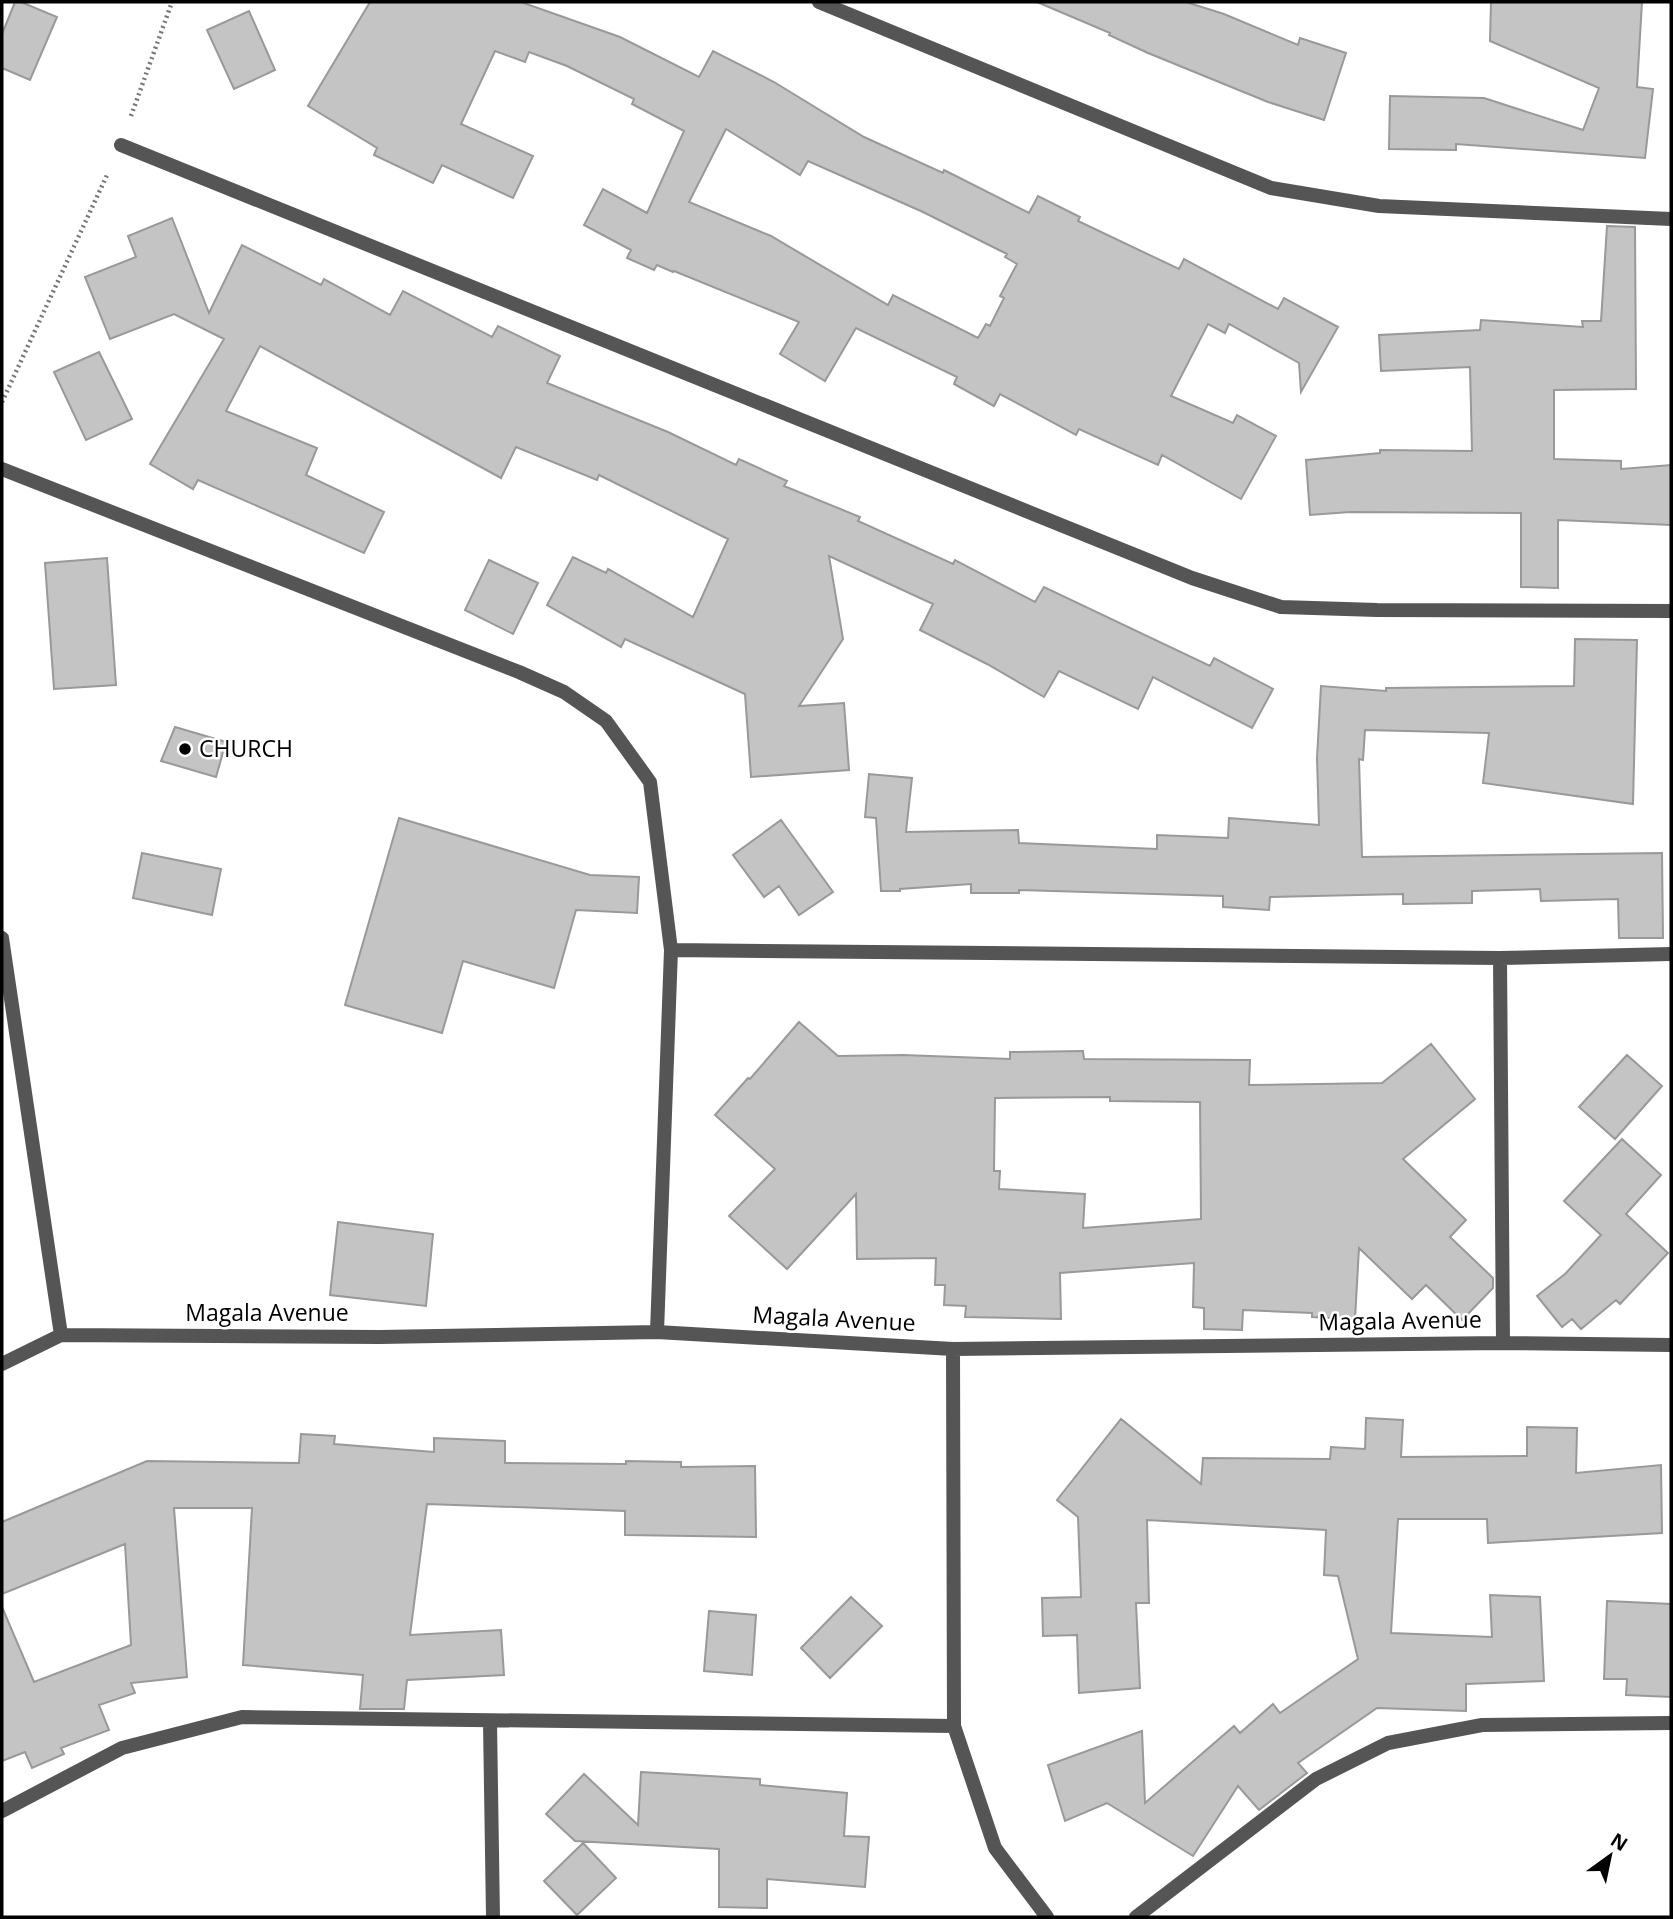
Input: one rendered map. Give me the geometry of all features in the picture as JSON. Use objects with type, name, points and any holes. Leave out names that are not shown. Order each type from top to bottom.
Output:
[{"type":"street","points":[[818,2],[1271,188],[1379,206],[1671,219]]},
{"type":"street","points":[[121,145],[1192,578],[1281,607],[1671,611]]},
{"type":"street","points":[[2,469],[519,672],[564,692],[606,721],[650,782],[671,950],[657,1332]]},
{"type":"street","points":[[2,938],[61,1335]]},
{"type":"street","points":[[671,950],[1500,958],[1671,954]]},
{"type":"street","points":[[1500,958],[1503,1343]]},
{"type":"street","name":"Magala Avenue","points":[[2,1364],[61,1335],[380,1337],[657,1332],[953,1349],[1503,1343],[1671,1345]]},
{"type":"street","points":[[953,1349],[954,1726],[995,1848],[1047,1917]]},
{"type":"street","points":[[2,1811],[122,1748],[242,1717],[954,1726]]},
{"type":"street","points":[[490,1722],[493,1917]]},
{"type":"street","points":[[1136,1917],[1316,1779],[1388,1743],[1482,1725],[1671,1723]]},
{"type":"path","points":[[2,402],[121,145],[172,2]]},
{"type":"building","points":[[15,2],[57,17],[30,80],[2,68],[2,34]]},
{"type":"building","points":[[370,2],[521,2],[620,37],[699,77],[713,51],[774,82],[864,137],[943,173],[944,170],[1029,213],[1038,196],[1080,217],[1078,221],[1179,269],[1184,259],[1278,309],[1284,298],[1338,327],[1301,392],[1299,363],[1229,324],[1225,333],[1208,324],[1171,396],[1233,423],[1237,415],[1276,436],[1241,499],[1162,455],[1158,465],[1079,429],[1076,435],[1000,394],[994,406],[954,384],[957,377],[856,328],[825,381],[780,354],[799,322],[674,271],[657,265],[654,270],[627,258],[631,250],[584,225],[603,189],[647,213],[684,131],[632,104],[634,99],[567,66],[529,52],[525,62],[495,51],[461,124],[533,156],[513,198],[442,165],[433,183],[374,155],[377,148],[308,106]],"holes":[[[726,129],[800,175],[808,161],[923,212],[1007,254],[1005,257],[1017,264],[1000,296],[1004,298],[990,326],[986,324],[978,338],[893,295],[888,305],[771,236],[689,202]]]},
{"type":"building","points":[[1037,2],[1186,2],[1224,14],[1298,45],[1300,38],[1346,53],[1324,120],[1268,102],[1148,53],[1109,35],[1110,33]]},
{"type":"building","points":[[1491,2],[1642,2],[1637,87],[1653,89],[1645,158],[1456,144],[1456,150],[1389,149],[1390,96],[1484,98],[1583,130],[1599,88],[1490,41]]},
{"type":"building","points":[[249,11],[275,70],[234,89],[207,30]]},
{"type":"building","points":[[172,218],[209,313],[242,245],[321,285],[324,279],[390,315],[403,291],[492,337],[498,326],[560,356],[547,383],[668,432],[736,465],[739,459],[787,481],[784,486],[860,517],[858,521],[953,564],[955,560],[1035,602],[1044,587],[1210,666],[1214,658],[1273,689],[1252,728],[1153,677],[1138,709],[1059,671],[1044,697],[920,630],[933,604],[829,556],[843,639],[799,706],[844,703],[849,770],[751,777],[745,694],[625,639],[621,647],[547,605],[573,557],[606,573],[608,569],[693,617],[728,539],[599,475],[597,480],[516,447],[501,478],[260,346],[226,411],[317,448],[306,475],[384,512],[364,553],[198,480],[193,489],[150,464],[224,339],[174,314],[110,339],[85,277],[136,257],[128,236]]},
{"type":"building","points":[[1607,226],[1635,227],[1636,389],[1554,390],[1554,459],[1621,461],[1621,469],[1671,465],[1671,525],[1558,520],[1558,588],[1521,587],[1521,513],[1350,512],[1310,515],[1306,460],[1380,453],[1380,450],[1472,451],[1470,367],[1381,371],[1379,335],[1480,330],[1481,320],[1583,327],[1582,321],[1601,321]]},
{"type":"building","points":[[99,352],[132,419],[86,440],[54,372]]},
{"type":"building","points":[[107,558],[116,685],[54,689],[45,563]]},
{"type":"building","points":[[489,560],[538,583],[513,634],[465,610]]},
{"type":"building","points":[[1575,639],[1637,640],[1633,804],[1483,783],[1489,733],[1365,730],[1363,760],[1359,759],[1362,857],[1662,853],[1663,938],[1619,938],[1618,899],[1541,901],[1540,889],[1472,891],[1472,903],[1403,904],[1403,894],[1270,897],[1269,910],[1223,907],[1223,896],[1019,890],[1019,893],[971,893],[971,884],[881,891],[876,818],[865,817],[869,774],[912,778],[906,832],[1018,830],[1019,843],[1157,849],[1157,835],[1228,838],[1229,818],[1319,825],[1317,758],[1321,686],[1386,691],[1386,688],[1574,686]]},
{"type":"building","name":"CHURCH","points":[[175,727],[226,742],[216,777],[161,761]]},
{"type":"building","points":[[399,818],[590,875],[639,877],[637,913],[576,910],[554,988],[463,961],[442,1033],[345,1005]]},
{"type":"building","points":[[781,820],[833,892],[799,915],[779,886],[764,897],[733,855]]},
{"type":"building","points":[[142,853],[221,869],[212,915],[133,898]]},
{"type":"building","points":[[799,1022],[838,1056],[903,1055],[1010,1059],[1010,1052],[1083,1051],[1084,1059],[1250,1060],[1249,1085],[1382,1083],[1431,1044],[1475,1099],[1403,1159],[1466,1220],[1450,1237],[1493,1278],[1493,1288],[1462,1320],[1426,1285],[1412,1299],[1359,1248],[1355,1319],[1312,1317],[1312,1313],[1243,1310],[1242,1330],[1204,1329],[1204,1308],[1193,1307],[1194,1263],[1060,1273],[1061,1319],[965,1317],[966,1306],[944,1305],[945,1285],[935,1285],[936,1258],[857,1259],[856,1194],[787,1269],[729,1216],[775,1169],[715,1115],[748,1078],[750,1079]],"holes":[[[1110,1097],[1110,1101],[1200,1102],[1201,1219],[1083,1228],[1085,1194],[999,1189],[1000,1171],[994,1171],[995,1098]]]},
{"type":"building","points":[[1627,1055],[1662,1086],[1615,1139],[1579,1107]]},
{"type":"building","points":[[1622,1139],[1661,1175],[1626,1214],[1668,1253],[1620,1304],[1616,1300],[1581,1329],[1572,1319],[1562,1327],[1537,1296],[1565,1274],[1601,1235],[1564,1201]]},
{"type":"building","points":[[338,1222],[433,1234],[426,1306],[330,1295]]},
{"type":"building","points":[[1366,1418],[1403,1420],[1401,1457],[1527,1456],[1527,1427],[1577,1428],[1576,1473],[1661,1465],[1662,1533],[1488,1543],[1487,1519],[1398,1519],[1391,1633],[1492,1637],[1490,1595],[1540,1597],[1544,1681],[1466,1684],[1466,1711],[1377,1708],[1298,1763],[1307,1773],[1259,1810],[1238,1786],[1193,1856],[1107,1803],[1065,1821],[1048,1765],[1142,1731],[1145,1803],[1234,1726],[1240,1733],[1273,1704],[1280,1713],[1358,1659],[1338,1576],[1324,1575],[1326,1530],[1147,1520],[1149,1603],[1136,1603],[1140,1688],[1079,1693],[1077,1635],[1043,1636],[1042,1598],[1081,1597],[1078,1517],[1057,1500],[1121,1419],[1201,1484],[1203,1458],[1330,1459],[1331,1447],[1365,1449]]},
{"type":"building","points":[[301,1434],[335,1436],[334,1444],[434,1452],[434,1438],[505,1441],[505,1463],[626,1464],[626,1461],[681,1462],[681,1467],[755,1466],[756,1537],[625,1535],[625,1511],[427,1504],[410,1635],[501,1630],[504,1675],[407,1680],[404,1709],[360,1709],[363,1675],[243,1665],[252,1508],[174,1508],[187,1677],[131,1683],[135,1693],[99,1705],[109,1730],[61,1748],[64,1754],[32,1768],[25,1752],[2,1761],[2,1607],[34,1682],[131,1645],[125,1544],[2,1594],[2,1522],[147,1461],[299,1463]]},
{"type":"building","points":[[851,1597],[882,1626],[830,1678],[801,1648]]},
{"type":"building","points":[[1607,1601],[1671,1604],[1671,1697],[1626,1695],[1627,1679],[1604,1679]]},
{"type":"building","points":[[709,1611],[756,1615],[752,1675],[704,1671]]},
{"type":"building","points":[[641,1772],[760,1779],[760,1785],[847,1793],[844,1836],[869,1837],[865,1887],[767,1879],[767,1908],[719,1907],[719,1849],[575,1841],[546,1814],[584,1774],[638,1825]]},
{"type":"building","points":[[583,1843],[616,1878],[577,1915],[544,1881]]},
{"type":"place","name":"CHURCH","points":[[185,749]]}]
